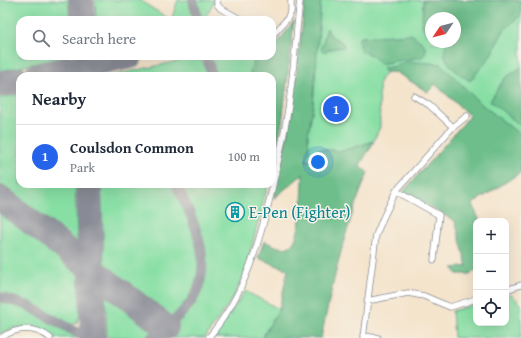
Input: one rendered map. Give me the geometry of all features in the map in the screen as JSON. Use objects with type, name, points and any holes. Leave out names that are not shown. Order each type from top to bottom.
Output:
[{"type":"street","points":[[217,0],[217,4],[220,8],[235,16]]},
{"type":"street","points":[[276,31],[287,19],[290,12],[290,2],[283,0]]},
{"type":"street","points":[[276,167],[286,122],[300,0]]},
{"type":"street","points":[[414,96],[431,106],[453,127]]},
{"type":"street","points":[[378,338],[363,337],[376,235],[396,191],[453,127],[467,116]]},
{"type":"street","points":[[208,338],[218,327],[242,287],[260,239],[271,188]]},
{"type":"street","points":[[396,191],[439,215],[434,260]]},
{"type":"street","points":[[509,289],[521,285]]},
{"type":"street","points":[[367,301],[408,293],[424,296],[450,307],[473,300]]},
{"type":"street","points":[[1,338],[17,330],[24,329],[33,330],[50,338]]},
{"type":"green space","points":[[0,0],[70,0],[70,16],[16,16],[16,60],[52,60],[0,71]]},
{"type":"green space","points":[[95,0],[139,0],[165,16],[96,16]]},
{"type":"green space","points":[[178,0],[190,0],[194,16],[172,16]]},
{"type":"green space","points":[[196,0],[215,0],[206,16],[200,16]]},
{"type":"green space","points":[[305,0],[521,0],[521,172],[472,204],[403,192],[470,116],[435,84],[428,92],[396,72],[386,72],[380,80],[379,85],[380,127],[369,151],[303,174],[274,198],[293,106]]},
{"type":"green space","points":[[305,0],[321,0],[313,107],[308,135],[309,149],[306,161],[309,161],[315,152],[320,149],[342,151],[374,141],[360,165],[368,173],[346,233],[321,338],[262,338],[279,309],[288,270],[258,258],[264,241],[284,248],[290,246],[294,242],[301,213],[303,174],[274,198],[293,106]]},
{"type":"green space","points":[[423,0],[521,0],[521,15],[504,30],[489,58],[470,81],[450,65],[445,55],[445,48],[461,48],[461,12],[425,12],[425,32],[422,25]]},
{"type":"green space","points":[[294,21],[282,122],[276,148],[276,72],[213,72],[210,60],[276,60],[276,42],[280,40]]},
{"type":"green space","points":[[294,21],[282,122],[276,148],[276,72],[250,72],[254,60],[276,60],[276,42],[280,40]]},
{"type":"green space","points":[[327,28],[331,36],[343,43],[344,47],[335,48],[324,52],[321,49]]},
{"type":"green space","points":[[411,34],[423,43],[426,49],[425,54],[421,58],[405,59],[380,64],[373,56],[361,51],[359,46],[359,37]]},
{"type":"green space","points":[[183,60],[200,60],[204,63],[206,72],[128,72]]},
{"type":"green space","points":[[405,61],[441,64],[481,104],[521,135],[521,172],[472,204],[479,218],[473,218],[473,272],[469,274],[457,274],[453,268],[467,266],[455,221],[403,192],[470,116],[435,84],[428,92],[396,72],[386,72],[383,68],[397,66]]},
{"type":"green space","points":[[521,67],[521,126],[490,101],[504,79]]},
{"type":"green space","points":[[16,95],[16,188],[75,188],[80,315],[77,323],[70,325],[30,302],[0,293],[0,98]]},
{"type":"green space","points":[[101,188],[174,188],[191,224],[200,254],[200,269],[196,283],[190,295],[181,307],[146,338],[107,337]]},
{"type":"green space","points":[[181,188],[267,188],[245,273],[232,299],[205,338],[156,338],[190,308],[199,292],[204,277],[205,261],[203,245],[193,214]]},
{"type":"green space","points":[[245,291],[279,309],[262,338],[214,338]]},
{"type":"green space","points":[[509,294],[511,294],[521,304],[521,338],[454,338],[452,311],[473,305],[473,326],[509,326]]},
{"type":"green space","points":[[0,300],[27,308],[79,338],[56,338],[33,326],[13,328],[0,334]]},
{"type":"taxiway","points":[[193,0],[197,16]]},
{"type":"taxiway","points":[[208,60],[211,72]]},
{"type":"taxiway","points":[[151,338],[176,319],[185,310],[198,290],[202,275],[200,244],[196,229],[178,188]]},
{"type":"taxiway","points":[[0,297],[29,306],[87,338]]},
{"type":"runway","points":[[81,0],[82,16]]},
{"type":"runway","points":[[56,72],[111,60]]},
{"type":"runway","points":[[0,84],[16,81]]},
{"type":"runway","points":[[89,188],[93,338]]},
{"type":"runway","points":[[0,198],[166,327]]},
{"type":"place","name":"Coulsdon Common","points":[[336,109]]},
{"type":"place","name":"E-Pen (Fighter)","points":[[235,212]]}]
